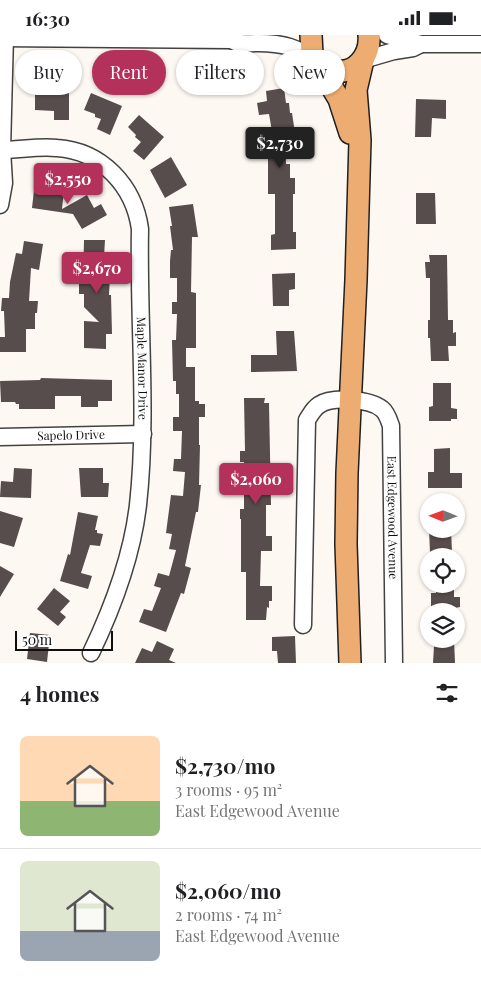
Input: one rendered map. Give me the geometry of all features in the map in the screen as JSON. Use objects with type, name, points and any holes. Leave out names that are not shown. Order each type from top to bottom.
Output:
[{"type":"main road","points":[[311,35],[312,50]]},
{"type":"main road","points":[[350,663],[346,507],[358,239],[360,140],[356,90],[363,60],[369,50],[369,35]]},
{"type":"main road","points":[[345,71],[355,67],[363,60]]},
{"type":"main road","points":[[337,95],[353,143],[359,153]]},
{"type":"street","points":[[388,35],[421,43],[481,44]]},
{"type":"street","points":[[0,205],[4,183],[1,150],[3,37],[237,37],[237,43],[276,43],[298,50]]},
{"type":"street","points":[[363,60],[404,48],[413,48],[421,43]]},
{"type":"street","name":"Maple Manor Drive","points":[[1,150],[64,148],[98,161],[112,172],[130,195],[138,217],[140,229],[143,434],[138,505],[130,546],[113,603],[91,653]]},
{"type":"street","name":"East Edgewood Avenue","points":[[303,625],[307,420],[313,410],[320,404],[328,401],[350,399],[376,405],[387,415],[390,426],[394,663]]},
{"type":"street","name":"Sapelo Drive","points":[[0,437],[143,434]]},
{"type":"building","points":[[274,90],[274,95],[285,95],[286,103],[289,103],[290,113],[292,113],[295,133],[285,135],[286,164],[290,164],[290,178],[295,178],[293,232],[296,232],[296,249],[271,250],[271,235],[275,234],[275,194],[268,194],[268,149],[275,149],[269,114],[259,115],[257,103],[267,101],[266,91]]},
{"type":"building","points":[[91,93],[122,106],[110,135],[97,129],[101,119],[95,117],[95,114],[84,110]]},
{"type":"building","points":[[35,95],[69,95],[69,120],[54,120],[54,111],[35,110]]},
{"type":"building","points":[[416,99],[446,100],[446,119],[432,118],[431,137],[415,137]]},
{"type":"building","points":[[139,115],[164,137],[144,160],[133,151],[141,142],[128,127]]},
{"type":"building","points":[[171,157],[187,185],[165,198],[150,170]]},
{"type":"building","points":[[51,179],[65,181],[62,209],[87,195],[94,208],[101,204],[107,215],[82,229],[73,214],[32,208],[34,190],[50,191]]},
{"type":"building","points":[[416,193],[435,193],[436,224],[416,224]]},
{"type":"building","points":[[193,204],[198,237],[192,237],[191,292],[196,293],[196,348],[186,348],[186,367],[195,367],[195,401],[199,401],[199,404],[205,404],[205,417],[199,417],[199,485],[201,485],[198,512],[196,512],[185,566],[191,568],[184,594],[181,593],[166,632],[139,622],[144,609],[152,611],[161,588],[154,586],[158,573],[169,576],[176,550],[169,549],[172,534],[166,533],[171,495],[183,496],[185,472],[173,471],[174,459],[181,459],[182,431],[173,431],[173,417],[179,417],[179,394],[176,394],[176,381],[173,381],[172,340],[176,340],[177,314],[172,314],[172,302],[177,302],[177,278],[170,278],[171,250],[173,250],[169,207]]},
{"type":"building","points":[[84,240],[105,240],[104,257],[111,257],[109,295],[111,295],[112,334],[106,334],[106,349],[84,348],[84,321],[99,322],[84,307],[84,294],[79,294],[79,283],[83,283]]},
{"type":"building","points":[[24,241],[43,244],[39,270],[31,268],[29,301],[38,301],[37,313],[35,313],[35,329],[26,329],[26,352],[0,352],[0,337],[5,337],[4,311],[1,311],[2,298],[9,298],[16,253],[22,254]]},
{"type":"building","points":[[429,255],[447,255],[448,320],[453,320],[453,333],[456,332],[456,346],[448,346],[449,361],[431,361],[430,338],[428,338],[430,278],[426,278],[425,262],[430,262]]},
{"type":"building","points":[[295,273],[295,289],[289,290],[289,306],[273,306],[272,274]]},
{"type":"building","points":[[276,331],[294,331],[297,371],[251,372],[251,355],[277,355]]},
{"type":"building","points":[[41,378],[112,380],[112,401],[98,401],[98,407],[81,407],[81,396],[55,396],[55,409],[19,409],[19,404],[15,402],[1,402],[0,381],[40,380]]},
{"type":"building","points":[[433,383],[451,383],[451,408],[457,409],[457,419],[451,419],[451,421],[429,421],[429,407],[433,406]]},
{"type":"building","points":[[244,398],[265,398],[264,403],[269,403],[271,505],[266,505],[266,536],[272,536],[272,551],[261,551],[260,586],[272,586],[272,601],[269,601],[269,608],[267,607],[266,620],[246,620],[246,572],[241,572],[240,509],[244,509],[244,462],[240,462],[240,451],[245,451]]},
{"type":"building","points":[[450,448],[450,473],[462,473],[462,488],[428,488],[428,472],[434,472],[434,449]]},
{"type":"building","points":[[14,468],[32,469],[31,498],[0,497],[1,481],[13,482]]},
{"type":"building","points":[[79,468],[103,468],[103,483],[109,483],[108,497],[81,497]]},
{"type":"building","points":[[0,511],[23,518],[14,547],[0,543]]},
{"type":"building","points":[[78,512],[98,516],[95,530],[97,530],[97,533],[103,534],[100,546],[90,545],[81,573],[92,576],[88,589],[60,581],[68,554],[70,555]]},
{"type":"building","points":[[429,538],[451,538],[452,548],[430,548]]},
{"type":"building","points":[[0,566],[14,574],[0,597]]},
{"type":"building","points":[[54,588],[70,601],[60,612],[66,617],[58,626],[37,609]]},
{"type":"building","points":[[431,593],[454,593],[454,597],[460,597],[460,603],[431,603]]},
{"type":"building","points":[[30,633],[50,635],[47,662],[27,659]]},
{"type":"building","points":[[295,636],[296,663],[278,663],[277,651],[272,651],[272,637]]},
{"type":"building","points":[[157,641],[174,649],[169,660],[176,663],[135,663],[142,648],[152,652]]},
{"type":"building","points":[[434,648],[454,648],[455,663],[433,663]]}]
